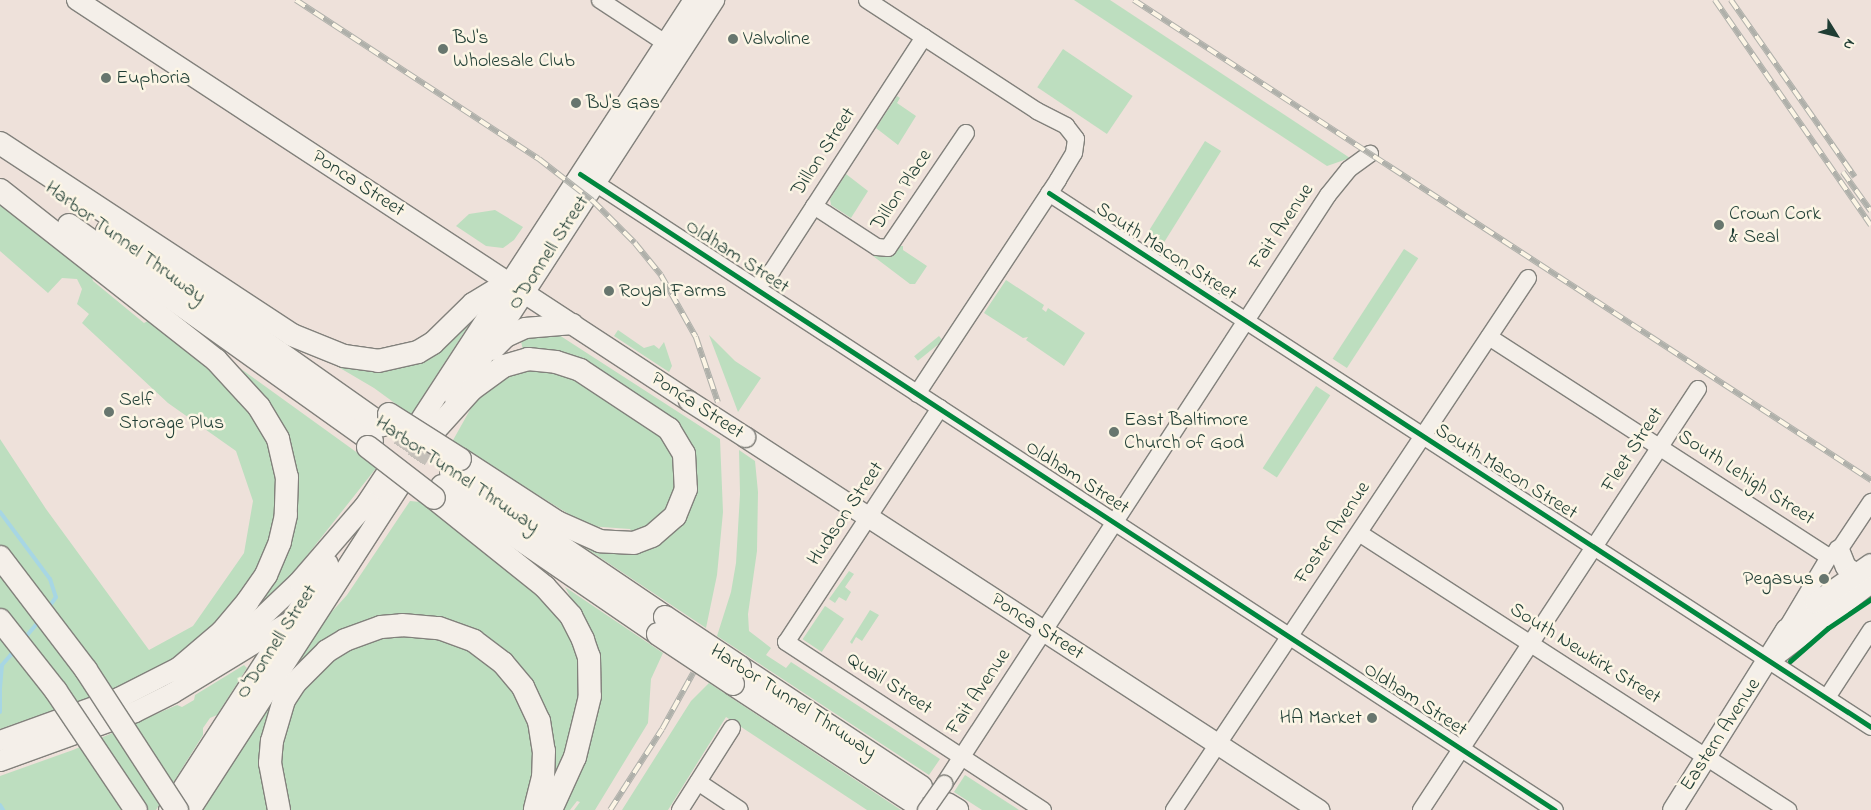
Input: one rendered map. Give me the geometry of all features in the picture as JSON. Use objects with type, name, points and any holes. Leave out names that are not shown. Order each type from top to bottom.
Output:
[{"type":"highway","points":[[0,144],[292,335],[344,356],[378,361],[418,352],[433,343],[473,304],[517,287]]},
{"type":"highway","name":"Harbor Tunnel Thruway","points":[[0,154],[247,331],[378,432]]},
{"type":"highway","name":"Harbor Tunnel Thruway","points":[[0,178],[327,411],[378,432]]},
{"type":"highway","points":[[0,190],[216,360],[259,407],[278,439],[287,477],[286,515],[280,542],[266,575],[248,601],[222,632],[176,671]]},
{"type":"highway","points":[[378,432],[447,479],[606,542],[634,543],[652,536],[675,516],[686,489],[684,454],[669,429],[580,370],[556,362],[528,359],[504,366],[472,390],[430,427]]},
{"type":"highway","points":[[378,432],[447,479],[571,616],[583,640],[592,682],[586,718],[575,757],[551,810]]},
{"type":"highway","name":"Harbor Tunnel Thruway","points":[[447,479],[736,676],[934,799]]},
{"type":"highway","points":[[0,558],[86,670],[177,810]]},
{"type":"highway","points":[[0,620],[56,691],[136,810]]},
{"type":"highway","points":[[279,810],[270,763],[272,742],[284,700],[296,683],[322,655],[345,640],[380,627],[402,625],[439,628],[474,641],[503,663],[523,687],[539,721],[544,751],[543,777],[535,810]]},
{"type":"main road","name":"Ponca Street","points":[[77,0],[689,401],[1319,810]]},
{"type":"main road","name":"O'Donnell Street","points":[[673,48],[694,0]]},
{"type":"main road","name":"O'Donnell Street","points":[[430,427],[517,287],[673,48],[714,0]]},
{"type":"main road","name":"O'Donnell Street","points":[[430,427],[476,367],[517,287]]},
{"type":"main road","points":[[476,367],[506,337],[525,328],[573,324]]},
{"type":"main road","name":"O'Donnell Street","points":[[169,810],[368,502],[393,480],[328,597],[190,810]]},
{"type":"main road","points":[[0,741],[72,717],[176,671],[223,644],[261,618],[299,582],[368,502]]},
{"type":"main road","points":[[1834,553],[1846,567],[1866,573]]},
{"type":"main road","name":"Eastern Avenue","points":[[1768,660],[1866,573]]},
{"type":"main road","name":"Eastern Avenue","points":[[1673,810],[1786,630],[1815,603],[1866,573]]},
{"type":"main road","points":[[0,761],[135,712],[173,694],[328,597]]},
{"type":"street","points":[[600,0],[673,48]]},
{"type":"street","points":[[867,0],[1037,111],[1066,126],[1073,133],[1076,145],[1074,153],[1049,194],[917,394]]},
{"type":"street","name":"Dillon Street","points":[[756,287],[769,276],[924,37]]},
{"type":"street","name":"Dillon Place","points":[[814,206],[877,247],[888,248],[966,133]]},
{"type":"street","name":"Fait Avenue","points":[[934,799],[1328,195],[1349,169],[1370,154]]},
{"type":"street","name":"Oldham Street","points":[[588,178],[917,394],[1116,521],[1555,810]]},
{"type":"street","name":"South Macon Street","points":[[1049,194],[1423,437],[1595,546],[1768,660],[1828,696],[1871,727]]},
{"type":"street","name":"Foster Avenue","points":[[1174,810],[1528,278]]},
{"type":"street","name":"South Lehigh Street","points":[[1489,337],[1660,448],[1834,553]]},
{"type":"street","name":"Fleet Street","points":[[1421,810],[1698,389]]},
{"type":"street","name":"Hudson Street","points":[[786,642],[940,408]]},
{"type":"street","name":"Eastern Avenue","points":[[1786,630],[1834,553],[1871,502]]},
{"type":"street","name":"South Newkirk Street","points":[[1359,533],[1788,810]]},
{"type":"street","points":[[1828,696],[1871,630]]},
{"type":"street","name":"Quail Street","points":[[786,642],[1043,810]]},
{"type":"street","points":[[680,810],[732,728]]},
{"type":"street","points":[[698,782],[740,810]]},
{"type":"green space","points":[[1074,0],[1110,0],[1350,158],[1327,166]]},
{"type":"green space","points":[[1063,49],[1133,96],[1107,134],[1037,87]]},
{"type":"green space","points":[[897,96],[900,98],[897,103],[916,116],[898,145],[876,128]]},
{"type":"green space","points":[[1205,141],[1221,151],[1162,246],[1146,236]]},
{"type":"green space","points":[[846,174],[868,191],[851,218],[831,205],[830,199]]},
{"type":"green space","points":[[0,201],[91,274],[93,281],[144,323],[152,319],[202,356],[271,438],[281,512],[249,594],[183,657],[120,687],[0,729],[0,439],[46,509],[149,650],[193,626],[244,553],[253,501],[236,451],[168,403],[82,323],[89,314],[77,304],[82,289],[77,279],[62,278],[48,293],[0,251]]},
{"type":"green space","points":[[495,210],[523,227],[514,240],[503,248],[486,246],[456,226],[469,214]]},
{"type":"green space","points":[[897,246],[903,246],[903,250],[927,266],[915,284],[910,284],[873,256]]},
{"type":"green space","points":[[1404,249],[1418,258],[1347,368],[1333,359]]},
{"type":"green space","points":[[1006,280],[1044,305],[1042,309],[1046,312],[1048,308],[1085,333],[1064,366],[1026,340],[1028,337],[1023,338],[984,313]]},
{"type":"green space","points":[[472,320],[411,415],[374,388],[323,358],[363,368]]},
{"type":"green space","points":[[618,330],[644,348],[654,345],[659,349],[664,342],[672,366],[669,372],[614,336]]},
{"type":"green space","points":[[559,335],[720,439],[723,512],[717,575],[706,628],[530,511],[578,540],[671,527],[682,437],[523,351],[521,341],[527,337]]},
{"type":"green space","points":[[709,335],[735,361],[761,378],[738,412]]},
{"type":"green space","points":[[939,336],[943,341],[918,361],[914,356]]},
{"type":"green space","points":[[230,361],[377,467],[294,572],[253,610],[297,487]]},
{"type":"green space","points":[[526,367],[566,371],[654,427],[671,448],[678,475],[671,503],[653,524],[633,533],[630,529],[588,526],[452,442],[480,392]]},
{"type":"green space","points":[[1316,386],[1330,395],[1277,477],[1263,468]]},
{"type":"green space","points":[[739,450],[755,461],[758,492],[757,551],[748,614],[749,631],[771,648],[766,655],[786,668],[791,662],[940,759],[929,775],[717,636],[731,592],[736,563],[740,494]]},
{"type":"green space","points":[[410,501],[421,502],[520,575],[573,631],[584,690],[556,786],[550,775],[513,663],[404,616],[286,681],[271,810],[203,810],[318,627],[347,595]]},
{"type":"green space","points":[[849,571],[854,574],[845,587],[851,592],[846,601],[839,597],[835,603],[829,599]]},
{"type":"green space","points":[[565,587],[663,653],[651,679],[648,723],[595,810],[574,810],[580,802],[577,801],[570,810],[562,810],[591,634]]},
{"type":"green space","points":[[825,606],[844,619],[822,652],[803,639]]},
{"type":"green space","points":[[870,610],[879,615],[862,641],[856,637],[852,644],[850,642]]},
{"type":"green space","points":[[437,635],[489,660],[524,704],[536,755],[527,810],[287,810],[280,753],[295,700],[306,685],[340,653],[373,637]]},
{"type":"green space","points":[[244,665],[247,668],[217,715],[210,718],[203,728],[203,735],[156,810],[0,810],[0,776],[73,750],[177,705],[182,707],[194,700],[195,695]]},
{"type":"green space","points":[[709,683],[901,810],[867,810],[726,717],[668,810],[622,810],[691,701]]},
{"type":"green space","points":[[965,775],[1019,810],[982,810],[954,792]]},
{"type":"waterway","points":[[0,512],[50,579],[56,597],[49,607]]},
{"type":"waterway","points":[[24,639],[39,621]]},
{"type":"waterway","points":[[0,688],[2,665],[15,650]]},
{"type":"waterway","points":[[0,690],[0,712]]},
{"type":"waterway","points":[[0,805],[3,810]]},
{"type":"tunnel","points":[[386,474],[420,421]]},
{"type":"tunnel","points":[[400,485],[435,431]]},
{"type":"railway","points":[[296,0],[539,159],[593,201],[635,243],[661,275],[696,337],[718,402]]},
{"type":"railway","points":[[1134,0],[1871,480]]},
{"type":"railway","points":[[1715,0],[1871,225]]},
{"type":"railway","points":[[1731,0],[1855,177]]},
{"type":"railway","points":[[1843,172],[1871,211]]},
{"type":"railway","points":[[610,810],[662,729],[693,673]]},
{"type":"cycle path","points":[[580,174],[1555,810]]},
{"type":"cycle path","points":[[1049,193],[1871,727]]},
{"type":"cycle path","points":[[1790,661],[1828,628],[1871,599]]},
{"type":"place","name":"Valvoline","points":[[733,39]]},
{"type":"place","name":"BJ's Wholesale Club","points":[[443,49]]},
{"type":"place","name":"Euphoria","points":[[106,78]]},
{"type":"place","name":"BJ's Gas","points":[[576,103]]},
{"type":"place","name":"Crown Cork & Seal","points":[[1719,225]]},
{"type":"place","name":"Royal Farms","points":[[609,291]]},
{"type":"place","name":"Self Storage Plus","points":[[109,412]]},
{"type":"place","name":"East Baltimore Church of God","points":[[1114,432]]},
{"type":"place","name":"Pegasus","points":[[1824,579]]},
{"type":"place","name":"HA Market","points":[[1372,718]]}]
